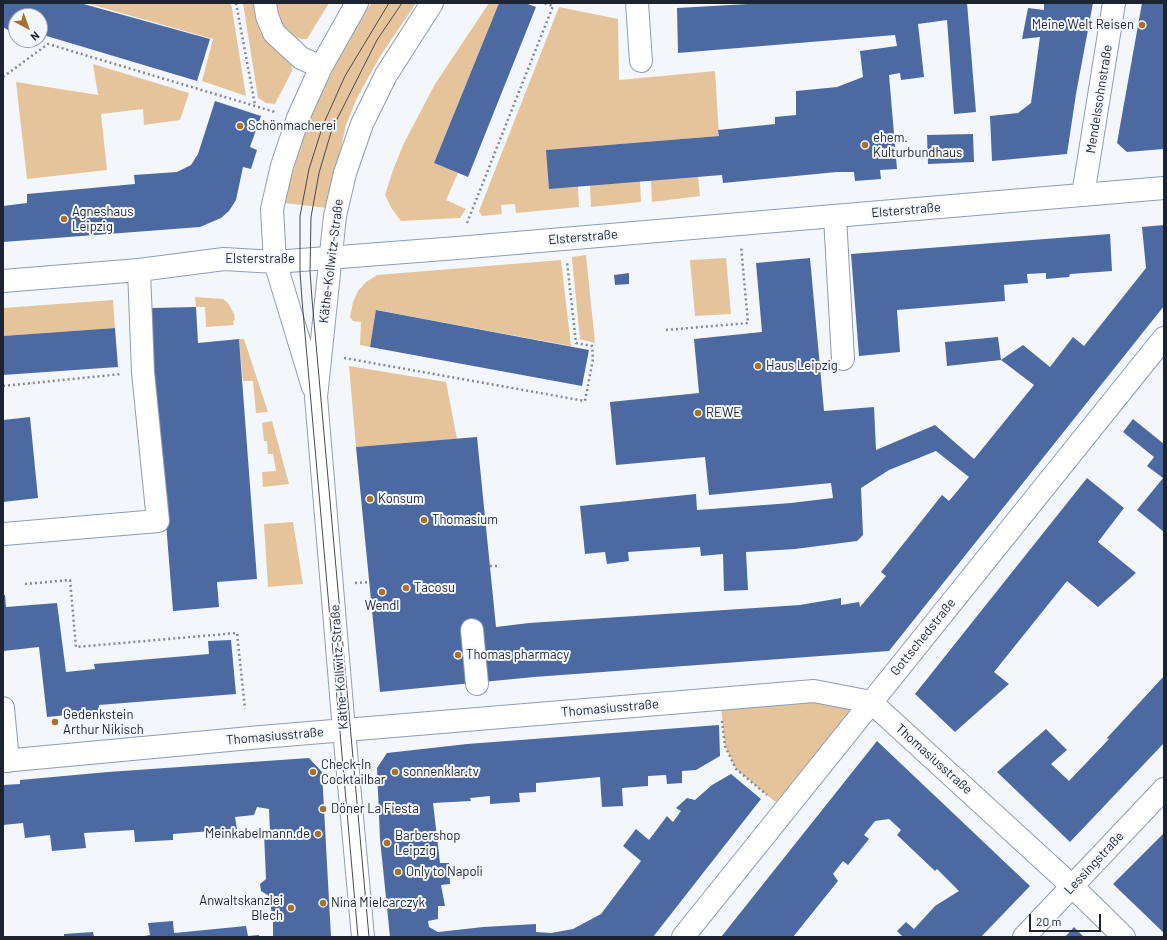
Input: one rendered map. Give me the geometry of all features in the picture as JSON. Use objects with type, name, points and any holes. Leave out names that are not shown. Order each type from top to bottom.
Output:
[{"type":"street","points":[[265,3],[267,16],[274,33],[301,58],[321,67]]},
{"type":"street","name":"Käthe-Kollwitz-Straße","points":[[316,397],[275,262],[272,209],[282,166],[298,118],[321,67],[357,3]]},
{"type":"street","name":"Käthe-Kollwitz-Straße","points":[[363,937],[316,397],[335,216],[345,173],[362,124],[386,75],[432,3]]},
{"type":"street","points":[[637,3],[641,61]]},
{"type":"street","name":"Mendelssohnstraße","points":[[1083,195],[1114,3]]},
{"type":"street","name":"Elsterstraße","points":[[3,281],[139,270],[224,259],[275,262],[330,256],[457,248],[835,217],[1164,188]]},
{"type":"street","points":[[835,217],[843,359]]},
{"type":"street","points":[[4,534],[158,521],[143,372],[139,270]]},
{"type":"street","name":"Gottschedstraße","points":[[684,937],[1164,338]]},
{"type":"street","points":[[472,630],[477,684]]},
{"type":"street","name":"Thomasiusstraße","points":[[5,761],[344,730],[814,691],[871,702],[1072,886],[1124,937]]},
{"type":"street","points":[[3,708],[5,761]]},
{"type":"street","name":"Lessingstraße","points":[[1024,937],[1164,789]]},
{"type":"path","points":[[3,77],[48,44],[255,106],[236,3]]},
{"type":"path","points":[[457,248],[553,6],[543,3]]},
{"type":"path","points":[[666,330],[748,323],[738,225]]},
{"type":"path","points":[[320,353],[585,401],[593,359],[592,346],[576,343],[567,258],[568,239]]},
{"type":"path","points":[[3,386],[143,372]]},
{"type":"path","points":[[490,566],[497,566]]},
{"type":"path","points":[[25,584],[70,580],[76,647],[237,633],[244,709]]},
{"type":"path","points":[[720,698],[726,746],[736,769],[785,810]]},
{"type":"shaded area","points":[[86,3],[231,3],[246,96],[202,81],[213,39]]},
{"type":"shaded area","points":[[243,3],[254,3],[260,32],[267,42],[291,64],[292,71],[275,104],[266,103],[258,98]]},
{"type":"shaded area","points":[[276,3],[329,3],[307,39],[302,39],[297,38],[287,31],[280,21]]},
{"type":"shaded area","points":[[371,3],[416,3],[379,58],[357,98],[346,125],[327,208],[284,203],[303,137],[316,103],[347,43]]},
{"type":"shaded area","points":[[489,3],[499,3],[434,163],[458,173],[446,200],[466,209],[460,218],[401,221],[392,209],[385,195],[393,170],[404,143],[435,84]]},
{"type":"shaded area","points":[[559,7],[618,19],[619,80],[715,71],[719,136],[547,150],[549,188],[578,186],[579,207],[516,213],[515,204],[501,205],[502,214],[482,216],[479,211]]},
{"type":"shaded area","points":[[93,64],[189,93],[180,120],[144,125],[143,109],[101,114],[107,170],[27,179],[16,82],[98,95]]},
{"type":"shaded area","points":[[698,176],[700,196],[652,202],[651,180]]},
{"type":"shaded area","points":[[640,181],[641,202],[591,207],[590,185]]},
{"type":"shaded area","points":[[586,255],[595,343],[580,339],[572,257]]},
{"type":"shaded area","points":[[726,258],[731,314],[695,316],[690,260]]},
{"type":"shaded area","points":[[561,260],[571,346],[377,310],[370,347],[360,345],[361,322],[353,321],[350,317],[353,302],[358,291],[366,282],[377,275]]},
{"type":"shaded area","points":[[195,297],[223,299],[228,303],[234,314],[234,325],[206,327],[205,307],[196,307]]},
{"type":"shaded area","points":[[113,300],[115,328],[3,336],[3,308]]},
{"type":"shaded area","points":[[239,339],[244,339],[268,412],[256,413],[253,381],[243,381]]},
{"type":"shaded area","points":[[349,366],[446,382],[457,439],[356,447]]},
{"type":"shaded area","points":[[272,421],[289,484],[263,487],[262,472],[276,471],[273,454],[268,454],[267,441],[264,441],[262,423]]},
{"type":"shaded area","points":[[293,522],[303,584],[268,587],[264,524]]},
{"type":"shaded area","points":[[720,698],[871,702],[785,810],[736,769],[725,746]]},
{"type":"building","points":[[3,3],[80,3],[210,39],[197,81],[48,36],[48,8],[8,8],[8,30],[3,27]]},
{"type":"building","points":[[499,3],[525,3],[536,7],[468,177],[434,163]]},
{"type":"building","points":[[766,3],[967,3],[976,112],[954,114],[947,20],[918,24],[924,77],[901,80],[900,73],[889,75],[897,169],[880,170],[881,179],[855,181],[854,172],[837,172],[723,183],[722,175],[549,189],[546,150],[719,136],[718,130],[775,124],[775,117],[796,115],[796,91],[837,87],[863,77],[860,51],[897,46],[895,35],[678,53],[677,8]]},
{"type":"building","points":[[1044,3],[1093,3],[1076,94],[1067,154],[992,161],[990,116],[1018,113],[1031,103],[1040,37],[1022,39],[1028,8],[1044,10]]},
{"type":"building","points":[[1142,3],[1164,3],[1164,149],[1127,152],[1117,143]]},
{"type":"building","points":[[215,101],[261,116],[250,147],[257,150],[251,169],[243,167],[236,200],[229,211],[221,218],[200,227],[3,242],[3,206],[27,203],[27,194],[135,184],[134,175],[177,172],[191,165],[198,154]]},
{"type":"building","points":[[973,134],[974,162],[928,164],[927,135]]},
{"type":"building","points":[[1164,225],[1164,306],[889,651],[534,677],[380,692],[356,447],[477,437],[496,627],[529,623],[800,605],[841,598],[841,605],[859,602],[860,607],[886,576],[881,572],[942,495],[949,501],[969,477],[936,451],[889,470],[861,488],[863,535],[857,541],[795,549],[746,552],[748,590],[724,591],[723,554],[701,556],[700,547],[628,552],[629,561],[607,564],[605,552],[585,554],[580,506],[696,494],[697,510],[791,503],[833,498],[831,483],[709,495],[705,457],[616,465],[610,402],[699,393],[694,339],[762,332],[756,263],[810,258],[824,411],[874,407],[876,450],[935,425],[974,459],[1034,385],[1001,360],[1023,345],[1050,367],[1073,337],[1084,346],[1146,268],[1142,227]]},
{"type":"building","points":[[1110,234],[1112,271],[1070,274],[1069,277],[1046,279],[1046,273],[1027,274],[1028,283],[1004,285],[1005,301],[897,310],[900,352],[859,356],[851,254]]},
{"type":"building","points":[[629,273],[629,284],[615,285],[614,275]]},
{"type":"building","points":[[196,307],[198,343],[239,339],[257,579],[217,582],[219,607],[173,611],[152,347],[152,308]]},
{"type":"building","points":[[376,310],[589,350],[582,386],[370,347]]},
{"type":"building","points":[[115,328],[118,367],[3,375],[3,336]]},
{"type":"building","points":[[998,337],[1001,360],[947,366],[945,342]]},
{"type":"building","points":[[30,417],[38,498],[3,502],[3,420]]},
{"type":"building","points":[[1133,419],[1164,444],[1164,532],[1137,510],[1163,478],[1147,466],[1154,457],[1123,432]]},
{"type":"building","points":[[1087,478],[1124,508],[1098,542],[1136,573],[1098,607],[1067,581],[994,672],[1009,684],[955,732],[915,694]]},
{"type":"building","points":[[3,595],[5,595],[6,607],[57,603],[66,672],[95,669],[94,664],[209,654],[208,641],[231,640],[236,694],[99,705],[99,712],[47,717],[39,647],[3,651]]},
{"type":"building","points":[[1164,676],[1164,743],[1070,842],[997,772],[1046,729],[1067,750],[1051,764],[1069,781],[1109,739],[1107,738]]},
{"type":"building","points":[[719,725],[720,756],[696,770],[682,771],[682,783],[667,784],[666,775],[648,776],[648,786],[622,788],[623,806],[602,807],[600,777],[536,783],[536,792],[519,793],[520,802],[490,804],[490,796],[470,798],[471,801],[433,803],[440,863],[449,863],[450,884],[441,885],[445,906],[438,906],[438,919],[428,921],[429,927],[438,932],[483,927],[536,924],[536,932],[551,933],[573,929],[601,914],[641,861],[623,846],[636,829],[649,840],[667,816],[673,822],[681,811],[676,808],[687,798],[695,800],[712,785],[731,774],[761,799],[653,937],[390,937],[380,839],[377,768],[387,753],[467,744]]},
{"type":"building","points":[[877,741],[1030,886],[981,937],[903,937],[897,931],[906,922],[914,929],[935,906],[959,891],[937,869],[935,871],[897,835],[901,830],[889,819],[875,821],[864,835],[869,839],[848,865],[843,861],[833,874],[838,881],[793,937],[721,937]]},
{"type":"building","points":[[309,758],[322,772],[331,937],[273,937],[273,920],[269,896],[261,891],[260,884],[266,879],[264,833],[270,832],[269,809],[257,807],[254,815],[235,817],[237,829],[173,834],[173,840],[135,842],[134,830],[84,833],[86,848],[52,851],[50,835],[25,838],[23,823],[3,825],[3,785],[20,784],[20,780],[108,772]]},
{"type":"building","points":[[1164,833],[1164,933],[1113,884]]},
{"type":"building","points":[[173,921],[174,933],[246,926],[248,936],[259,935],[259,937],[139,937],[150,935],[148,923]]},
{"type":"building","points":[[1074,927],[1084,937],[1065,937]]},
{"type":"building","points":[[93,932],[94,937],[64,937],[64,934]]},
{"type":"tram line","points":[[358,937],[302,300],[300,272],[300,216],[309,169],[323,125],[345,76],[389,3]]},
{"type":"tram line","points":[[369,937],[312,299],[310,271],[311,217],[319,173],[332,129],[377,40],[402,3]]},
{"type":"place","name":"Meine Welt Reisen","points":[[1142,25]]},
{"type":"place","name":"Schönmacherei","points":[[240,126]]},
{"type":"place","name":"ehem. Kulturbundhaus","points":[[865,145]]},
{"type":"place","name":"Agneshaus Leipzig","points":[[64,219]]},
{"type":"place","name":"Haus Leipzig","points":[[758,366]]},
{"type":"place","name":"REWE","points":[[698,413]]},
{"type":"place","name":"Konsum","points":[[370,499]]},
{"type":"place","name":"Thomasium","points":[[424,520]]},
{"type":"place","name":"Tacosu","points":[[406,588]]},
{"type":"place","name":"Wendl","points":[[382,592]]},
{"type":"place","name":"Thomas pharmacy","points":[[458,655]]},
{"type":"place","name":"Gedenkstein Arthur Nikisch","points":[[55,722]]},
{"type":"place","name":"Check-In Cocktailbar","points":[[313,772]]},
{"type":"place","name":"sonnenklar.tv","points":[[395,772]]},
{"type":"place","name":"Döner La Fiesta","points":[[323,809]]},
{"type":"place","name":"Meinkabelmann.de","points":[[318,834]]},
{"type":"place","name":"Barbershop Leipzig","points":[[387,843]]},
{"type":"place","name":"Only to Napoli","points":[[398,872]]},
{"type":"place","name":"Nina Mielcarczyk","points":[[323,903]]},
{"type":"place","name":"Anwaltskanzlei Blech","points":[[291,908]]}]
